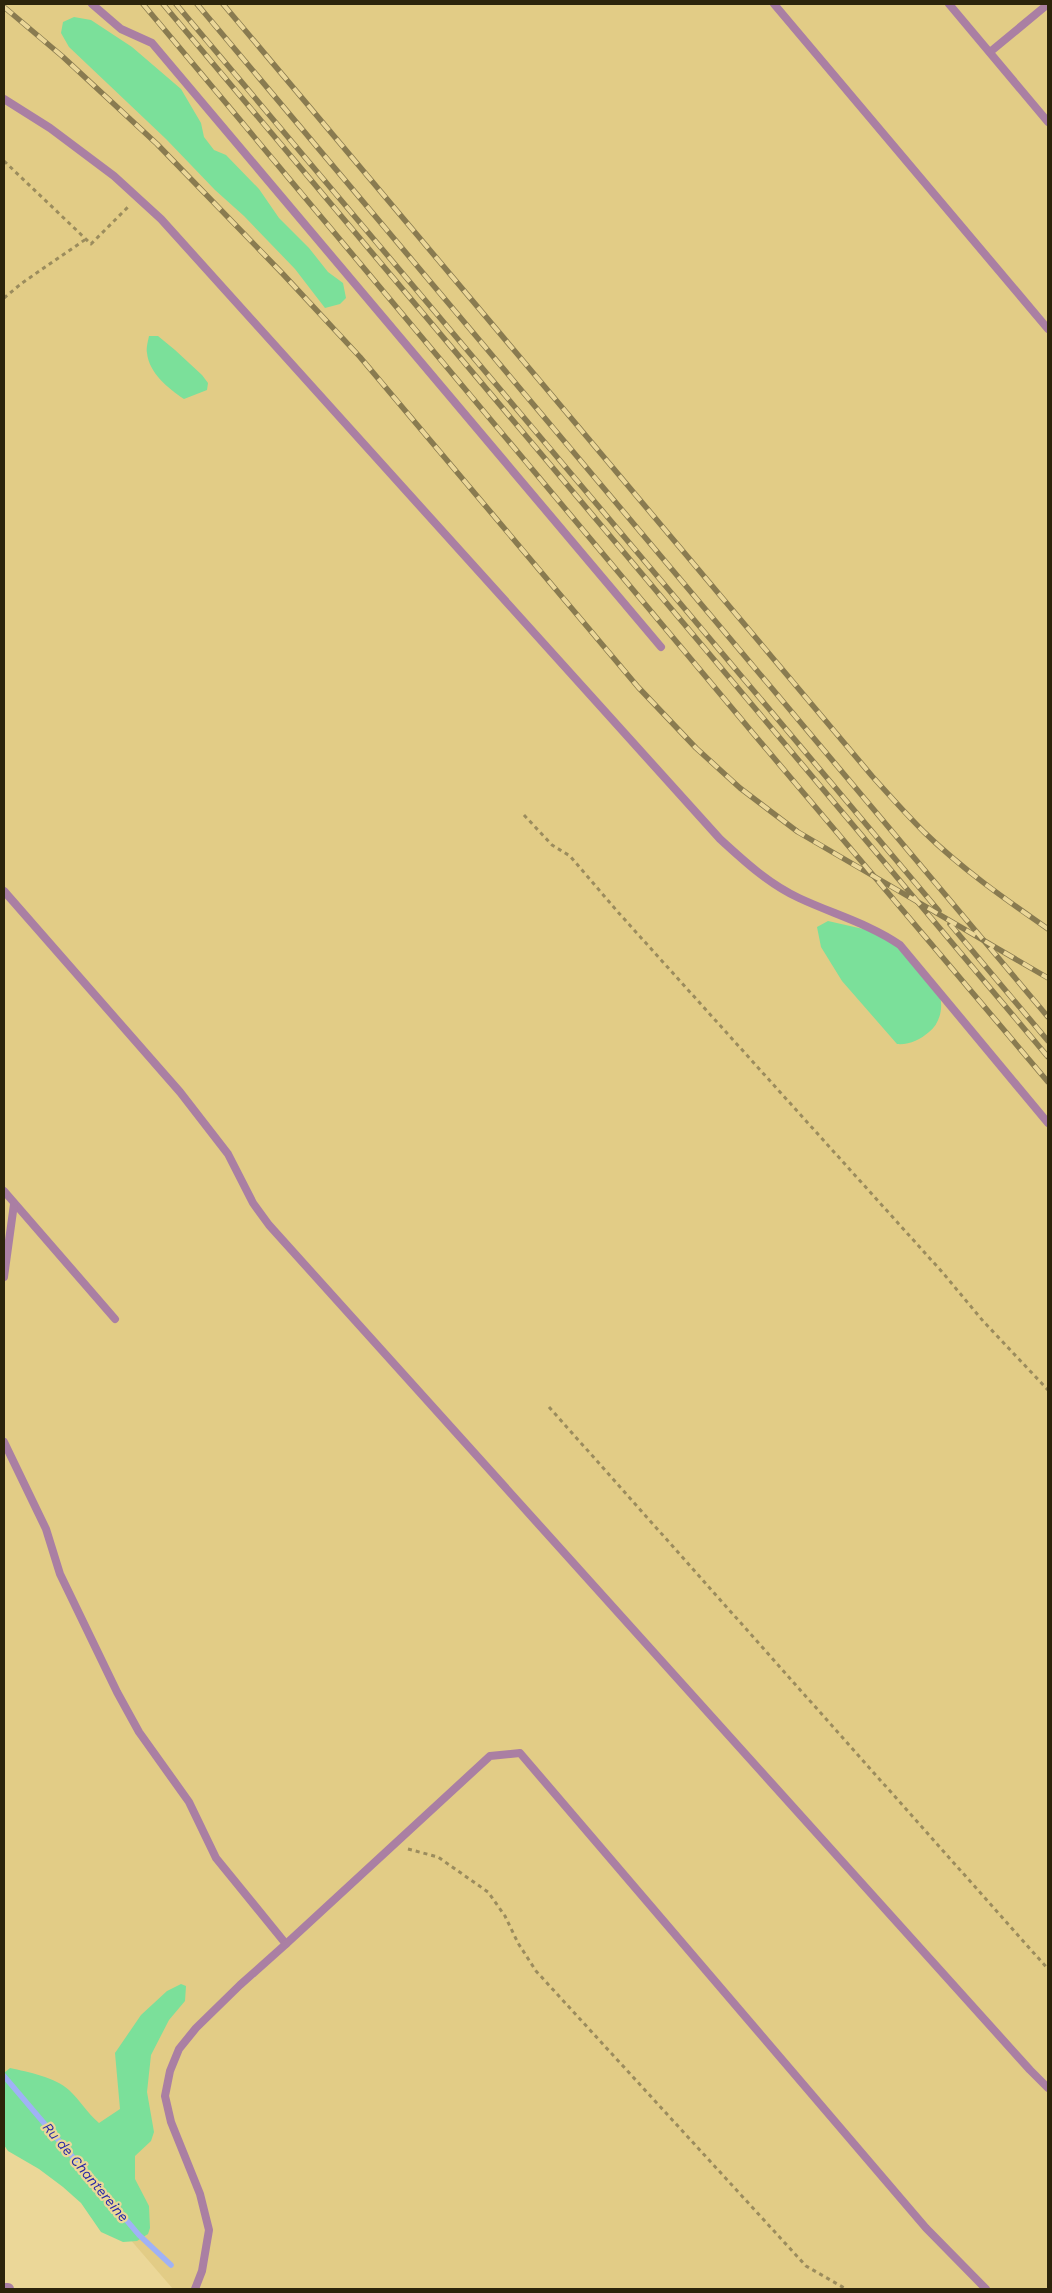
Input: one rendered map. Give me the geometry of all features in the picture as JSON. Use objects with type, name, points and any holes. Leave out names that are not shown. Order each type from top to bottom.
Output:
[{"type":"lane","points":[[92,4],[121,29],[152,43],[661,647]]},
{"type":"lane","points":[[774,4],[1048,329]]},
{"type":"lane","points":[[949,4],[1048,122]]},
{"type":"lane","points":[[990,52],[1048,4]]},
{"type":"lane","points":[[4,99],[58,134],[114,176],[161,219],[720,839],[758,874],[798,898],[884,934],[900,945],[1021,1088],[1048,1123]]},
{"type":"lane","points":[[4,892],[180,1092],[228,1154],[253,1203],[269,1225],[1048,2088]]},
{"type":"lane","points":[[4,1191],[115,1318]]},
{"type":"lane","points":[[4,1277],[14,1204]]},
{"type":"lane","points":[[4,1442],[46,1529],[60,1574],[117,1692],[139,1732],[189,1802],[216,1858],[286,1944]]},
{"type":"lane","points":[[195,2289],[202,2271],[209,2230],[200,2194],[171,2122],[166,2096],[170,2070],[179,2049],[196,2028],[240,1985],[490,1756],[520,1753],[926,2228],[986,2289]]},
{"type":"path","points":[[4,161],[91,244],[137,198]]},
{"type":"path","points":[[4,298],[22,283],[86,239]]},
{"type":"path","points":[[524,815],[552,845],[570,856],[617,911],[943,1273],[983,1321],[1048,1390]]},
{"type":"path","points":[[549,1407],[1048,1969]]},
{"type":"path","points":[[388,1848],[413,1849],[438,1857],[488,1892],[536,1971],[806,2266],[846,2289]]},
{"type":"shaded area","points":[[4,4],[1048,4],[1048,2289],[173,2289],[4,2093]]},
{"type":"green space","points":[[74,17],[91,20],[132,47],[181,89],[201,123],[204,137],[214,150],[226,155],[259,189],[279,218],[309,248],[328,272],[343,283],[346,298],[340,304],[325,308],[295,269],[244,216],[69,47],[61,33],[63,22]]},
{"type":"green space","points":[[149,336],[158,336],[202,375],[208,383],[207,390],[184,399],[166,385],[151,367],[147,353]]},
{"type":"green space","points":[[828,921],[881,933],[890,938],[927,975],[936,986],[941,998],[941,1011],[937,1023],[929,1032],[906,1044],[897,1044],[842,981],[821,947],[817,927]]},
{"type":"green space","points":[[181,1984],[186,1986],[185,2001],[169,2020],[151,2055],[147,2092],[154,2132],[151,2141],[135,2156],[135,2179],[149,2206],[150,2228],[148,2234],[137,2241],[123,2242],[101,2232],[81,2203],[63,2187],[39,2169],[8,2151],[4,2145],[4,2073],[10,2068],[41,2076],[63,2085],[99,2123],[120,2109],[115,2053],[141,2015],[167,1991]]},
{"type":"waterway","name":"Ru de Chantereine","points":[[4,2076],[139,2235],[171,2265]]},
{"type":"railway","points":[[143,4],[752,732],[1048,1082]]},
{"type":"railway","points":[[163,4],[1048,1057]]},
{"type":"railway","points":[[176,4],[939,911]]},
{"type":"railway","points":[[197,4],[1048,1017]]},
{"type":"railway","points":[[223,4],[872,776],[938,846],[1000,895],[1048,929]]},
{"type":"railway","points":[[4,7],[62,56],[157,144],[282,273],[360,357],[638,687],[696,748],[740,788],[798,832],[1048,978]]},
{"type":"railway","points":[[950,924],[1048,1041]]}]
